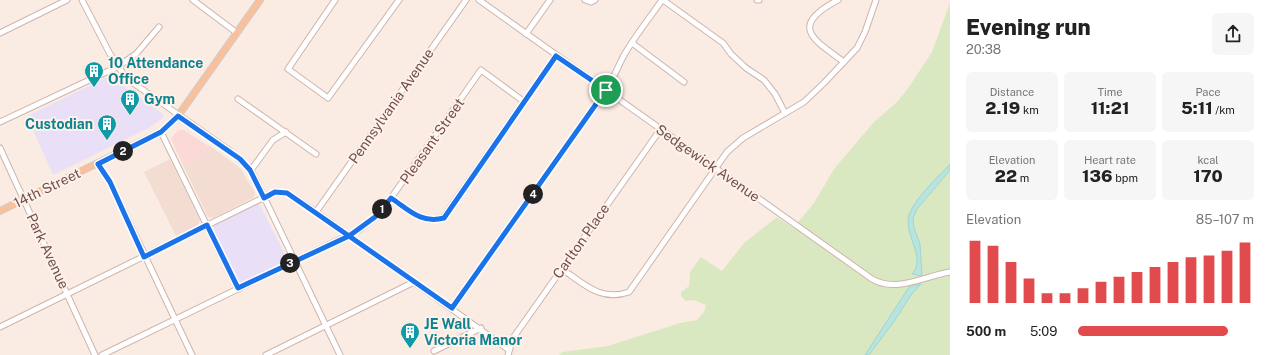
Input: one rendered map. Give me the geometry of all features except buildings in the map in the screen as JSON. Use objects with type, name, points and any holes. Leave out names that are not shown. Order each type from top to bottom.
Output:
[{"type":"main road","name":"14th Street","points":[[0,211],[161,132],[178,116],[260,0]]},
{"type":"street","points":[[0,33],[68,0]]},
{"type":"street","points":[[82,0],[117,67],[130,82],[229,150],[250,170],[340,355]]},
{"type":"street","points":[[193,0],[237,33]]},
{"type":"street","points":[[335,0],[288,69],[328,98],[399,0]]},
{"type":"street","name":"Pennsylvania Avenue","points":[[316,212],[466,0]]},
{"type":"street","name":"Sedgewick Avenue","points":[[479,0],[660,130],[872,279],[888,285],[915,281],[950,272]]},
{"type":"street","points":[[526,34],[550,0]]},
{"type":"street","points":[[585,0],[591,2],[595,0]]},
{"type":"street","points":[[452,308],[606,90],[616,74],[622,58],[663,0],[723,43],[731,54],[746,68],[764,80],[775,94],[785,113]]},
{"type":"street","points":[[838,0],[814,16],[809,26],[810,34],[815,42],[844,62]]},
{"type":"street","points":[[562,269],[595,291],[609,296],[620,296],[629,292],[727,152],[743,138],[804,102],[857,48],[865,32],[876,0]]},
{"type":"street","points":[[0,122],[117,67],[136,54],[159,27]]},
{"type":"street","points":[[632,43],[684,82]]},
{"type":"street","points":[[391,198],[423,220],[444,218],[523,101],[556,56]]},
{"type":"street","name":"Pleasant Street","points":[[102,355],[294,261],[349,236],[375,217],[391,198],[481,70],[523,101]]},
{"type":"street","points":[[238,99],[316,154]]},
{"type":"street","name":"Carlton Place","points":[[508,352],[513,338],[660,130]]},
{"type":"street","points":[[161,132],[238,288]]},
{"type":"street","points":[[250,170],[273,140],[286,132]]},
{"type":"street","name":"Park Avenue","points":[[0,148],[94,355]]},
{"type":"street","points":[[98,164],[110,182],[144,257],[192,355]]},
{"type":"street","points":[[0,326],[275,192],[287,193],[316,212],[481,328],[508,352]]},
{"type":"street","points":[[266,355],[414,282]]},
{"type":"street","points":[[434,351],[481,328]]},
{"type":"shaded area","points":[[109,76],[163,114],[164,117],[149,128],[53,175],[27,116]]},
{"type":"shaded area","points":[[178,130],[184,130],[210,146],[200,158],[184,167],[171,139]]},
{"type":"shaded area","points":[[210,146],[240,168],[255,193],[253,198],[213,218],[208,217],[184,167],[200,158]]},
{"type":"shaded area","points":[[170,159],[200,220],[198,225],[176,236],[144,172]]},
{"type":"shaded area","points":[[259,203],[288,260],[240,284],[212,227]]},
{"type":"green space","points":[[950,3],[950,355],[559,355],[562,352],[608,346],[680,323],[697,320],[704,312],[706,305],[694,300],[686,301],[681,296],[681,292],[689,286],[690,272],[701,257],[722,271],[744,243],[777,217],[793,228],[814,203],[834,169],[874,122],[898,101],[909,87],[932,52]]},
{"type":"water","points":[[950,164],[950,170],[917,209],[913,218],[914,228],[920,244],[922,276],[912,274],[916,268],[917,261],[909,230],[909,215],[921,195]]},
{"type":"water","points":[[921,284],[911,295],[895,320],[869,355],[865,355],[909,287]]},
{"type":"place","name":"10 Attendance Office","points":[[94,88]]},
{"type":"place","name":"Gym","points":[[130,116]]},
{"type":"place","name":"Custodian","points":[[107,141]]},
{"type":"place","name":"JE Wall Victoria Manor","points":[[410,349]]},
{"type":"route","points":[[606,90],[452,308],[349,236],[238,288],[207,225],[144,257],[110,182],[98,164],[161,132],[178,116],[240,159],[250,170],[264,198],[275,192],[282,191],[287,193],[349,236],[375,217],[391,198],[423,220],[444,218],[523,101],[556,56],[606,90]]}]
